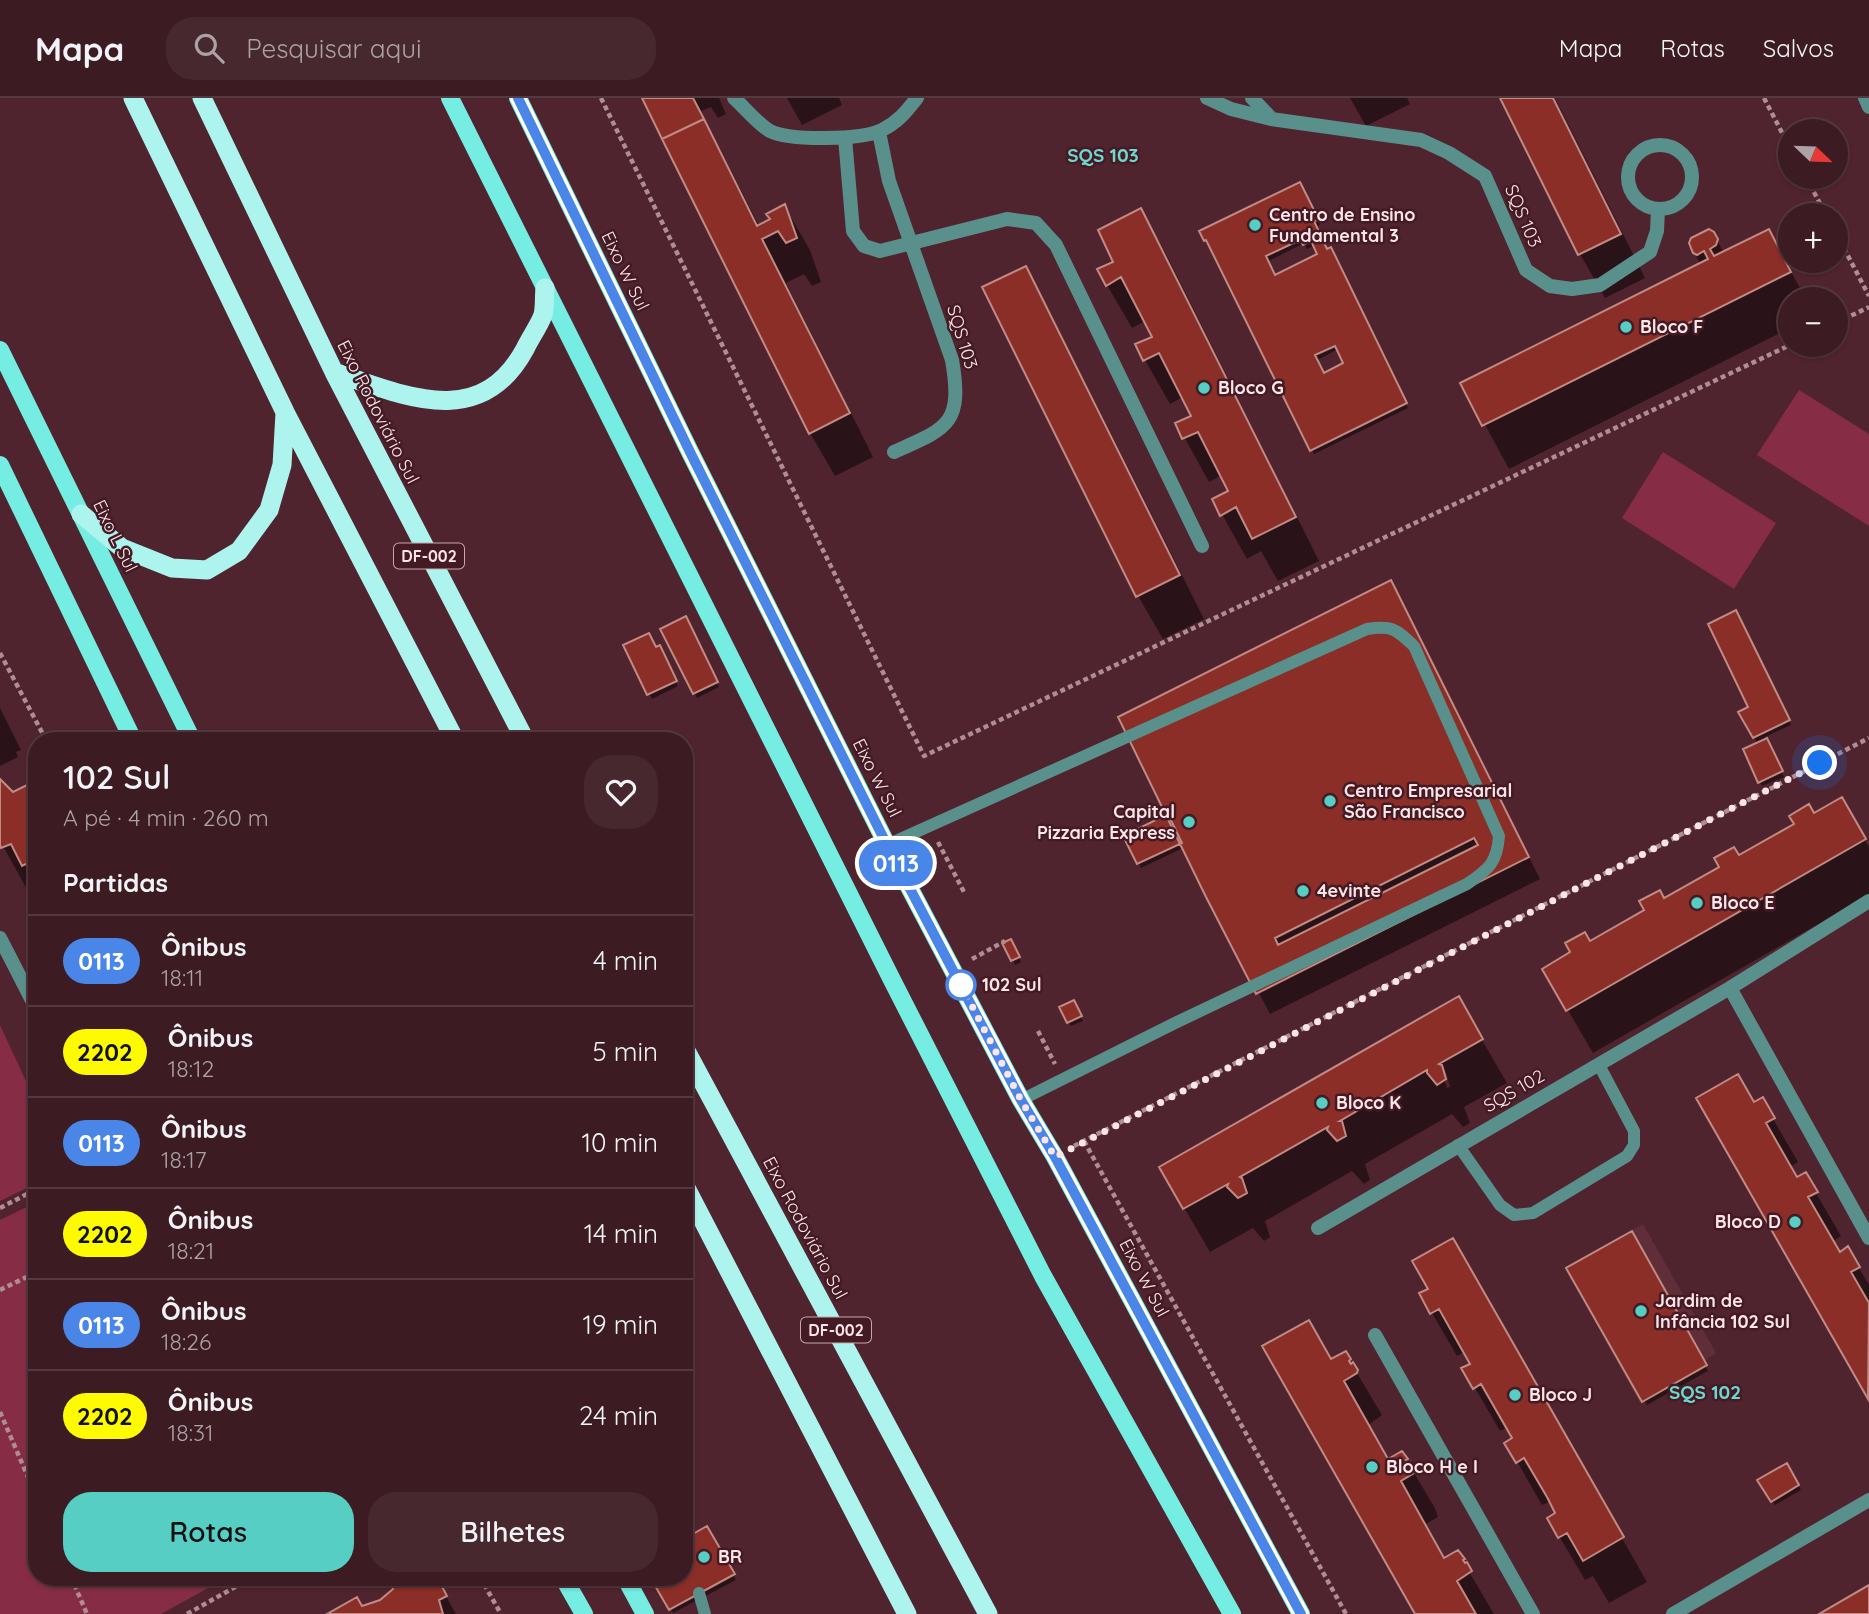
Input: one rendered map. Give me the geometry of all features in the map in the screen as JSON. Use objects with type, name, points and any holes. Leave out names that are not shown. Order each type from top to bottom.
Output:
[{"type":"highway","name":"DF-002","points":[[134,98],[285,412],[451,732]]},
{"type":"highway","name":"Eixo Rodoviário Sul","points":[[202,98],[334,372],[521,732]]},
{"type":"highway","points":[[334,372],[412,398],[458,402],[492,388],[518,361],[543,314],[545,288]]},
{"type":"highway","points":[[81,514],[122,548],[172,568],[208,570],[239,551],[269,510],[282,465],[285,412]]},
{"type":"highway","name":"Eixo Rodoviário Sul","points":[[693,1063],[988,1614]]},
{"type":"highway","points":[[693,1201],[907,1614]]},
{"type":"main road","points":[[450,98],[1043,1276],[1232,1614]]},
{"type":"main road","name":"Eixo W Sul","points":[[517,98],[887,845],[1021,1100],[1055,1157],[1301,1614]]},
{"type":"main road","name":"Eixo L Sul","points":[[0,350],[188,732]]},
{"type":"main road","points":[[0,465],[129,732]]},
{"type":"main road","points":[[568,1586],[584,1614]]},
{"type":"main road","points":[[630,1586],[645,1614]]},
{"type":"street","points":[[734,98],[770,131],[802,137],[845,138],[879,132],[900,119],[917,98]]},
{"type":"street","name":"SQS 103","points":[[1207,98],[1231,109],[1272,119],[1421,140],[1449,153],[1485,176],[1526,270],[1550,286],[1572,289],[1600,285],[1650,252],[1657,231],[1658,209]]},
{"type":"street","points":[[1252,98],[1272,119]]},
{"type":"street","points":[[1865,98],[1869,107]]},
{"type":"street","name":"SQS 103","points":[[879,132],[889,181],[951,360],[956,385],[954,413],[936,434],[894,452]]},
{"type":"street","points":[[845,138],[853,231],[864,246],[880,251],[1007,219],[1036,223],[1056,244],[1202,546]]},
{"type":"street","points":[[1669,146],[1685,156],[1693,173],[1690,191],[1677,205],[1658,209],[1644,205],[1633,195],[1628,181],[1630,166],[1637,154],[1650,147],[1669,146]]},
{"type":"street","name":"SQS 102","points":[[1318,1228],[1730,988],[1869,901]]},
{"type":"street","points":[[0,938],[28,992]]},
{"type":"street","points":[[1730,988],[1869,1238]]},
{"type":"street","points":[[1375,1335],[1533,1614]]},
{"type":"street","points":[[1673,1614],[1869,1500]]},
{"type":"lane","points":[[887,845],[1367,629],[1385,626],[1399,632],[1414,646],[1499,836],[1498,854],[1487,870],[1467,884],[1175,1023],[1021,1100]]},
{"type":"lane","points":[[1458,1145],[1500,1205],[1514,1216],[1533,1213],[1627,1156],[1634,1145],[1634,1131],[1599,1065]]},
{"type":"lane","points":[[699,1593],[705,1614]]},
{"type":"path","points":[[601,98],[924,756],[1778,351]]},
{"type":"path","points":[[1764,98],[1778,125]]},
{"type":"path","points":[[1848,256],[1869,296]]},
{"type":"path","points":[[1848,317],[1869,307]]},
{"type":"path","points":[[0,653],[42,732]]},
{"type":"path","points":[[1055,1157],[1869,738]]},
{"type":"path","points":[[929,826],[964,892]]},
{"type":"path","points":[[953,969],[1005,941]]},
{"type":"path","points":[[1038,1031],[1063,1080]]},
{"type":"path","points":[[1084,1140],[1346,1614]]},
{"type":"path","points":[[0,1208],[28,1194]]},
{"type":"path","points":[[0,1290],[28,1276]]},
{"type":"path","points":[[0,1412],[28,1476]]},
{"type":"path","points":[[75,1586],[87,1614]]},
{"type":"path","points":[[187,1614],[237,1586]]},
{"type":"path","points":[[485,1586],[500,1614]]},
{"type":"shaded area","points":[[1799,390],[1869,434],[1869,526],[1757,455]]},
{"type":"shaded area","points":[[1663,452],[1776,523],[1734,589],[1622,518]]},
{"type":"shaded area","points":[[0,1025],[28,1086],[28,1187],[0,1201]]},
{"type":"shaded area","points":[[28,1206],[28,1586],[212,1586],[161,1614],[0,1614],[0,1220]]},
{"type":"shaded area","name":"Jardim de Infância 102 Sul","points":[[1643,1224],[1716,1353],[1640,1403],[1566,1268]]},
{"type":"building","points":[[642,98],[693,98],[704,119],[662,139]]},
{"type":"building","points":[[1500,98],[1553,98],[1621,234],[1578,255]]},
{"type":"building","points":[[704,119],[757,226],[770,219],[766,214],[785,204],[797,238],[786,243],[778,231],[762,239],[850,413],[809,434],[662,139]]},
{"type":"building","points":[[1300,182],[1319,220],[1314,221],[1327,249],[1331,247],[1407,403],[1310,451],[1206,240],[1204,241],[1199,231]],"holes":[[[1300,240],[1303,245],[1311,241],[1317,254],[1275,275],[1266,256]],[[1335,346],[1343,363],[1324,373],[1315,355]]]},
{"type":"building","name":"Bloco G","points":[[1141,208],[1296,517],[1252,539],[1236,507],[1220,516],[1212,499],[1228,491],[1198,432],[1182,439],[1175,423],[1191,416],[1159,353],[1143,361],[1135,344],[1152,337],[1121,277],[1106,286],[1097,269],[1113,262],[1098,230]]},
{"type":"building","name":"Bloco F","points":[[1709,229],[1714,232],[1718,239],[1716,245],[1710,249],[1714,256],[1769,229],[1778,247],[1778,273],[1789,273],[1482,426],[1460,383],[1708,259],[1704,251],[1697,255],[1693,253],[1689,243],[1691,238]]},
{"type":"building","points":[[1026,266],[1180,575],[1136,597],[982,287]]},
{"type":"building","name":"Centro Empresarial São Francisco","points":[[1391,580],[1529,857],[1256,994],[1118,717]],"holes":[[[1474,838],[1478,845],[1278,945],[1275,938]]]},
{"type":"building","points":[[1736,610],[1790,720],[1753,738],[1738,712],[1748,707],[1708,624]]},
{"type":"building","points":[[686,616],[718,682],[693,694],[660,629]]},
{"type":"building","points":[[649,633],[656,647],[660,645],[677,681],[647,695],[623,645]]},
{"type":"building","points":[[1767,738],[1783,771],[1758,783],[1743,749]]},
{"type":"building","points":[[0,779],[13,792],[28,784],[28,863],[22,866],[11,844],[1,848]]},
{"type":"building","name":"Bloco E","points":[[1842,797],[1866,839],[1566,1011],[1542,969],[1570,952],[1565,943],[1585,932],[1590,941],[1644,910],[1639,901],[1660,890],[1664,898],[1719,867],[1714,858],[1734,847],[1739,855],[1794,824],[1789,816],[1809,804],[1814,813]]},
{"type":"building","points":[[1168,814],[1182,843],[1137,864],[1123,836]]},
{"type":"building","points":[[1011,939],[1020,957],[1011,961],[1002,943]]},
{"type":"building","name":"Bloco K","points":[[1459,996],[1483,1039],[1439,1064],[1442,1065],[1446,1079],[1437,1085],[1427,1070],[1340,1121],[1346,1136],[1337,1141],[1327,1130],[1328,1127],[1240,1177],[1247,1193],[1238,1198],[1227,1187],[1228,1184],[1183,1209],[1159,1167]]},
{"type":"building","points":[[1074,1000],[1082,1016],[1067,1023],[1059,1007]]},
{"type":"building","name":"Bloco D","points":[[1738,1074],[1754,1102],[1763,1097],[1775,1118],[1766,1123],[1797,1177],[1806,1172],[1818,1192],[1808,1197],[1840,1252],[1848,1246],[1860,1267],[1851,1272],[1869,1303],[1868,1399],[1696,1098]]},
{"type":"building","name":"Jardim de Infância 102 Sul","points":[[1632,1231],[1707,1365],[1642,1402],[1566,1268]]},
{"type":"building","name":"Bloco J","points":[[1453,1238],[1624,1537],[1583,1561],[1567,1533],[1558,1538],[1547,1518],[1555,1513],[1547,1497],[1524,1458],[1516,1463],[1504,1443],[1512,1438],[1481,1384],[1473,1389],[1461,1368],[1470,1364],[1439,1309],[1430,1314],[1419,1293],[1428,1289],[1412,1261]]},
{"type":"building","name":"Bloco H e I","points":[[1309,1320],[1331,1359],[1346,1351],[1351,1359],[1349,1361],[1351,1364],[1353,1362],[1358,1370],[1344,1381],[1388,1459],[1402,1451],[1408,1464],[1410,1462],[1414,1473],[1401,1481],[1444,1558],[1458,1550],[1465,1563],[1467,1562],[1472,1571],[1457,1581],[1476,1614],[1415,1614],[1262,1346]]},
{"type":"building","points":[[1787,1463],[1799,1485],[1771,1502],[1757,1480]]},
{"type":"building","name":"BR","points":[[707,1526],[735,1574],[669,1610],[655,1586],[693,1586],[693,1534]]},
{"type":"building","points":[[1869,1585],[1869,1614],[1819,1614]]},
{"type":"building","points":[[392,1586],[442,1586],[447,1596],[439,1600],[443,1614],[327,1614],[357,1597],[362,1606],[380,1600],[393,1589]]},
{"type":"bus line","name":"0113","points":[[518,98],[690,452],[887,845],[1021,1100],[1055,1157],[1301,1614]]},
{"type":"place","name":"Centro de Ensino Fundamental 3","points":[[1255,225]]},
{"type":"place","name":"Bloco F","points":[[1626,327]]},
{"type":"place","name":"Bloco G","points":[[1204,388]]},
{"type":"place","name":"Centro Empresarial São Francisco","points":[[1330,801]]},
{"type":"place","name":"Capital Pizzaria Express","points":[[1189,822]]},
{"type":"place","name":"4evinte","points":[[1303,891]]},
{"type":"place","name":"Bloco E","points":[[1697,903]]},
{"type":"place","name":"102 Sul","points":[[961,985]]},
{"type":"place","name":"Bloco K","points":[[1322,1103]]},
{"type":"place","name":"Bloco D","points":[[1795,1222]]},
{"type":"place","name":"Jardim de Infância 102 Sul","points":[[1641,1311]]},
{"type":"place","name":"Bloco J","points":[[1515,1395]]},
{"type":"place","name":"Bloco H e I","points":[[1372,1467]]},
{"type":"place","name":"BR","points":[[704,1557]]},
{"type":"district","name":"SQS 103","points":[[1103,155]]},
{"type":"district","name":"SQS 102","points":[[1705,1392]]},
{"type":"route","points":[[961,985],[1021,1100],[1055,1157],[1820,763]]}]
